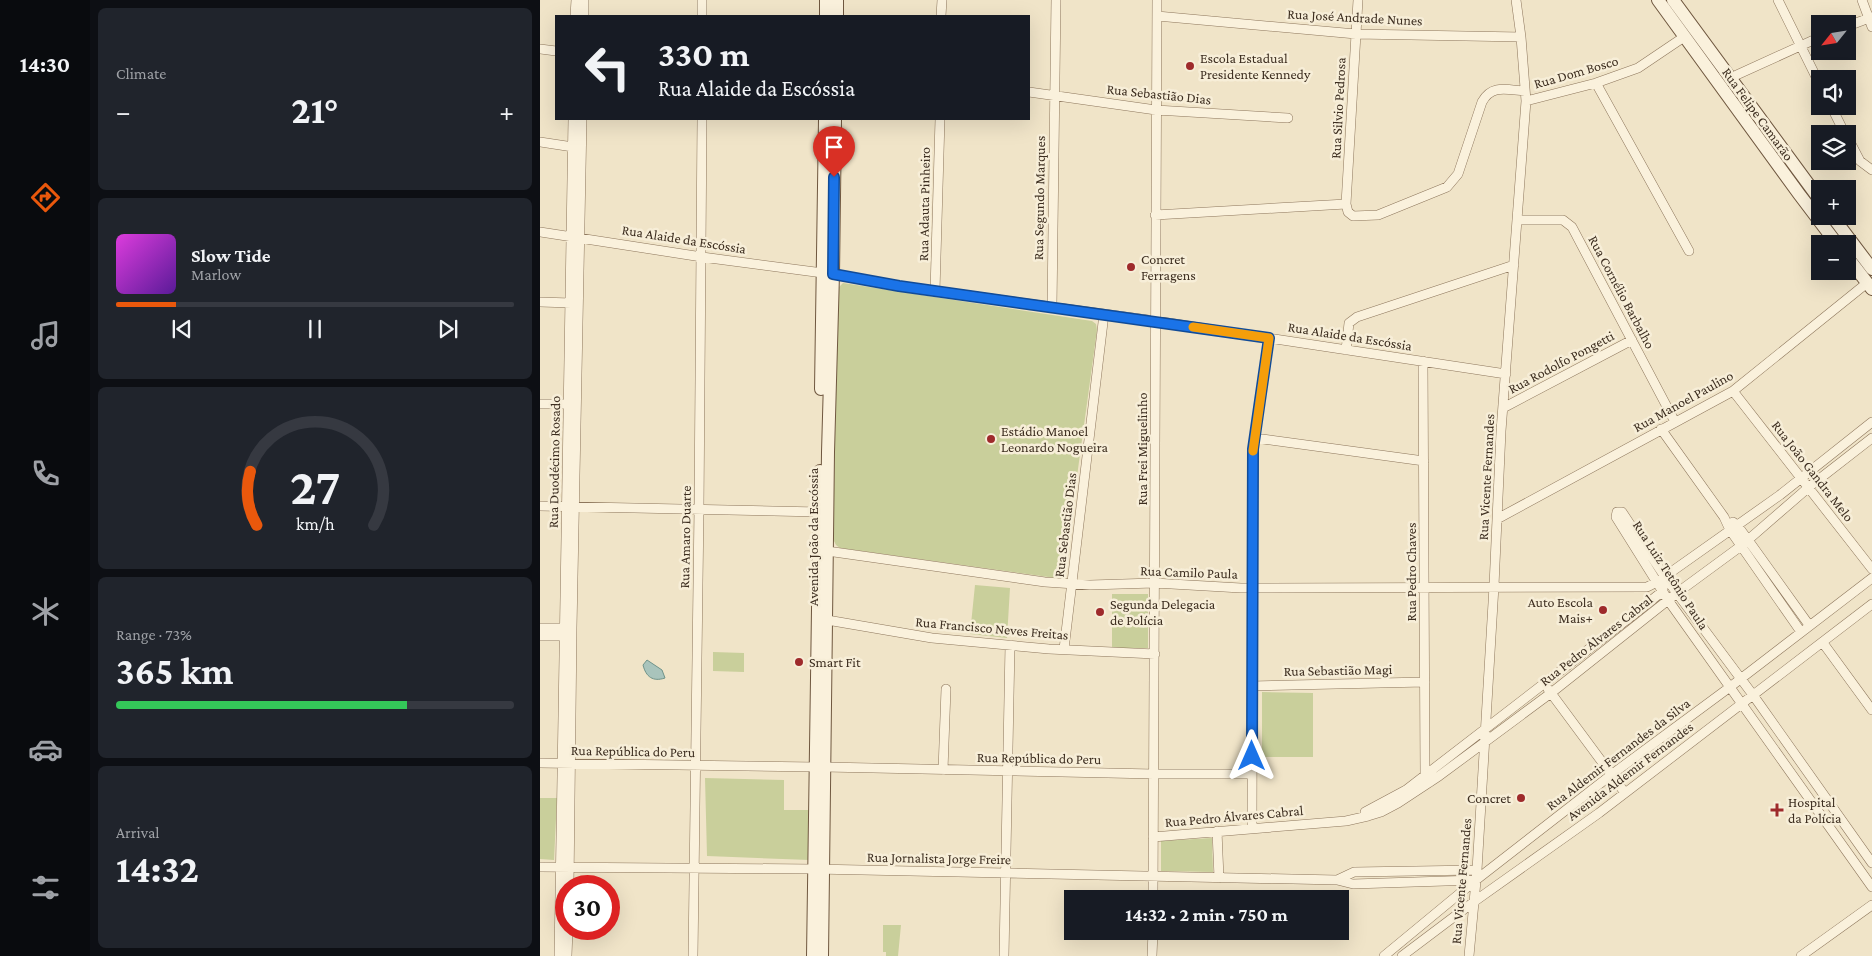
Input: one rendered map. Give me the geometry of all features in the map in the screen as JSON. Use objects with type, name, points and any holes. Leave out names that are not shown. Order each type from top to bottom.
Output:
[{"type":"main road","points":[[826,0],[826,15]]},
{"type":"main road","points":[[837,0],[837,15]]},
{"type":"main road","name":"Rua Felipe Camarão","points":[[1658,0],[1673,21],[1690,34],[1730,78],[1811,187]]},
{"type":"main road","name":"Rua Felipe Camarão","points":[[1673,0],[1690,34],[1741,116],[1830,235]]},
{"type":"main road","points":[[1673,21],[1666,7],[1668,4],[1674,6],[1690,34]]},
{"type":"main road","points":[[1741,116],[1759,137],[1763,139],[1768,135],[1761,121]]},
{"type":"main road","name":"Avenida João da Escóssia","points":[[813,956],[819,870],[827,620],[828,274],[825,120]]},
{"type":"main road","name":"Avenida João da Escóssia","points":[[821,767],[819,512],[835,120]]},
{"type":"main road","points":[[1780,169],[1774,157],[1777,153],[1784,157],[1811,187]]},
{"type":"main road","points":[[1839,225],[1872,269]]},
{"type":"main road","points":[[1856,269],[1869,286]]},
{"type":"main road","name":"Avenida João da Escóssia","points":[[819,870],[822,956]]},
{"type":"street","points":[[575,15],[576,0]]},
{"type":"street","points":[[584,0],[584,15]]},
{"type":"street","points":[[702,0],[702,15]]},
{"type":"street","points":[[941,15],[942,0]]},
{"type":"street","name":"Rua Segundo Marques","points":[[1052,307],[1056,0]]},
{"type":"street","name":"Rua Frei Miguelinho","points":[[1153,890],[1157,0]]},
{"type":"street","name":"Rua Silvio Pedrosa","points":[[1346,204],[1358,0]]},
{"type":"street","name":"Rua Vicente Fernandes","points":[[1469,956],[1475,901],[1503,408],[1525,96],[1521,37],[1516,0]]},
{"type":"street","points":[[1778,0],[1812,70]]},
{"type":"street","points":[[1862,0],[1870,17],[1872,27]]},
{"type":"street","name":"Rua José Andrade Nunes","points":[[1157,16],[1356,34],[1521,37]]},
{"type":"street","points":[[1856,23],[1870,17]]},
{"type":"street","name":"Rua Dom Bosco","points":[[1346,204],[1348,212],[1353,216],[1378,215],[1447,187],[1458,174],[1482,102],[1486,95],[1498,89],[1525,96],[1596,83],[1638,68],[1690,34]]},
{"type":"street","points":[[1730,78],[1811,41]]},
{"type":"street","points":[[540,49],[555,51]]},
{"type":"street","points":[[1596,83],[1689,251]]},
{"type":"street","name":"Rua Sebastião Dias","points":[[1030,92],[1156,110],[1288,118]]},
{"type":"street","name":"Rua Duodécimo Rosado","points":[[559,956],[565,867],[567,764],[575,236],[573,120]]},
{"type":"street","name":"Rua Duodécimo Rosado","points":[[571,507],[568,404],[571,303],[582,120]]},
{"type":"street","name":"Rua Amaro Duarte","points":[[693,956],[702,120]]},
{"type":"street","name":"Rua Adauta Pinheiro","points":[[936,291],[940,120]]},
{"type":"street","points":[[540,142],[573,147]]},
{"type":"street","points":[[1856,153],[1860,161],[1872,170]]},
{"type":"street","points":[[1155,215],[1346,204]]},
{"type":"street","name":"Rua Cornélio Barbalho","points":[[1517,220],[1558,220],[1568,222],[1572,227],[1674,422]]},
{"type":"street","name":"Rua Alaide da Escóssia","points":[[540,232],[936,291],[1156,321],[1506,374]]},
{"type":"street","points":[[1346,350],[1349,323],[1357,317],[1514,266]]},
{"type":"street","name":"Rua Manoel Paulino","points":[[1497,519],[1733,391],[1869,286]]},
{"type":"street","points":[[540,302],[571,303]]},
{"type":"street","name":"Rua Sebastião Dias","points":[[1064,649],[1104,314]]},
{"type":"street","points":[[1252,828],[1253,449],[1269,338]]},
{"type":"street","name":"Rua Rodolfo Pongetti","points":[[1503,408],[1632,340]]},
{"type":"street","name":"Rua Pedro Chaves","points":[[1423,362],[1425,682],[1428,778]]},
{"type":"street","name":"Rua João Gandra Melo","points":[[1733,391],[1872,569]]},
{"type":"street","points":[[540,404],[568,404]]},
{"type":"street","name":"Rua Pedro Álvares Cabral","points":[[1642,586],[1652,586],[1661,580],[1802,477],[1872,422]]},
{"type":"street","points":[[1662,429],[1744,543],[1801,632]]},
{"type":"street","points":[[1255,438],[1424,460]]},
{"type":"street","name":"Rua Pedro Álvares Cabral","points":[[1428,778],[1485,742],[1551,693],[1677,593],[1744,543],[1809,487],[1872,438]]},
{"type":"street","points":[[540,506],[819,512]]},
{"type":"street","name":"Rua Luiz Tetônio Paula","points":[[1661,580],[1622,512],[1617,512],[1616,517],[1661,580],[1677,593],[1753,695],[1872,863]]},
{"type":"street","points":[[1744,543],[1809,625]]},
{"type":"street","name":"Rua Camilo Paula","points":[[827,551],[1045,582],[1071,584],[1154,584],[1252,588],[1642,586]]},
{"type":"street","name":"Rua Aldemir Fernandes da Silva","points":[[1384,956],[1476,880],[1611,775],[1872,578]]},
{"type":"street","points":[[1661,580],[1662,591]]},
{"type":"street","name":"Rua Pedro Álvares Cabral","points":[[1153,837],[1346,820],[1382,812],[1398,803],[1485,728],[1662,591]]},
{"type":"street","name":"Rua Luiz Tetônio Paula","points":[[1662,591],[1872,887]]},
{"type":"street","name":"Avenida Aldemir Fernandes","points":[[1402,956],[1625,793],[1872,604]]},
{"type":"street","name":"Rua Francisco Neves Freitas","points":[[827,620],[905,634],[1010,645],[1154,654]]},
{"type":"street","points":[[540,628],[568,632]]},
{"type":"street","points":[[540,636],[568,632]]},
{"type":"street","points":[[1822,643],[1871,708]]},
{"type":"street","points":[[1004,956],[1010,645]]},
{"type":"street","name":"Rua Sebastião Magi","points":[[1252,686],[1425,682]]},
{"type":"street","points":[[1544,683],[1625,793]]},
{"type":"street","points":[[943,770],[946,689]]},
{"type":"street","name":"Rua República do Peru","points":[[540,763],[1154,774],[1252,774]]},
{"type":"street","points":[[1217,832],[1219,878]]},
{"type":"street","name":"Rua Jornalista Jorge Freire","points":[[540,867],[1153,876],[1337,880],[1353,884],[1476,880]]},
{"type":"street","name":"Rua Duodécimo Rosado","points":[[565,867],[567,875]]},
{"type":"street","name":"Rua Jornalista Jorge Freire","points":[[1337,880],[1354,872],[1477,870]]},
{"type":"street","points":[[1801,956],[1872,905]]},
{"type":"street","points":[[567,956],[568,940]]},
{"type":"street","points":[[1152,956],[1153,940]]},
{"type":"green space","points":[[843,283],[1092,321],[1096,324],[1097,330],[1063,579],[840,548],[836,545],[833,539],[838,288]]},
{"type":"green space","points":[[975,585],[1010,588],[1007,638],[970,634]]},
{"type":"green space","points":[[1112,594],[1148,594],[1148,648],[1112,648]]},
{"type":"green space","points":[[713,652],[744,653],[744,672],[713,671]]},
{"type":"green space","points":[[1262,692],[1313,693],[1313,757],[1262,757]]},
{"type":"green space","points":[[705,778],[784,780],[784,810],[812,810],[810,860],[707,856]]},
{"type":"green space","points":[[540,798],[557,798],[554,860],[540,859]]},
{"type":"green space","points":[[1212,838],[1213,872],[1161,871],[1161,841]]},
{"type":"green space","points":[[883,925],[901,925],[898,956],[886,956],[886,952],[883,952]]},
{"type":"water","points":[[647,660],[662,670],[665,678],[654,679],[646,673],[643,665]]},
{"type":"slow traffic","points":[[1193,327],[1269,338],[1253,451]]},
{"type":"place","name":"Escola Estadual Presidente Kennedy","points":[[1190,66]]},
{"type":"place","name":"Concret Ferragens","points":[[1131,267]]},
{"type":"place","name":"Estádio Manoel Leonardo Nogueira","points":[[991,439]]},
{"type":"place","name":"Auto Escola Mais+","points":[[1603,610]]},
{"type":"place","name":"Segunda Delegacia de Polícia","points":[[1100,612]]},
{"type":"place","name":"Smart Fit","points":[[799,662]]},
{"type":"place","name":"Concret","points":[[1521,798]]},
{"type":"place","name":"Hospital da Polícia","points":[[1777,810]]},
{"type":"route","points":[[834,177],[833,274],[899,286],[1269,338],[1253,449],[1252,756]]}]
